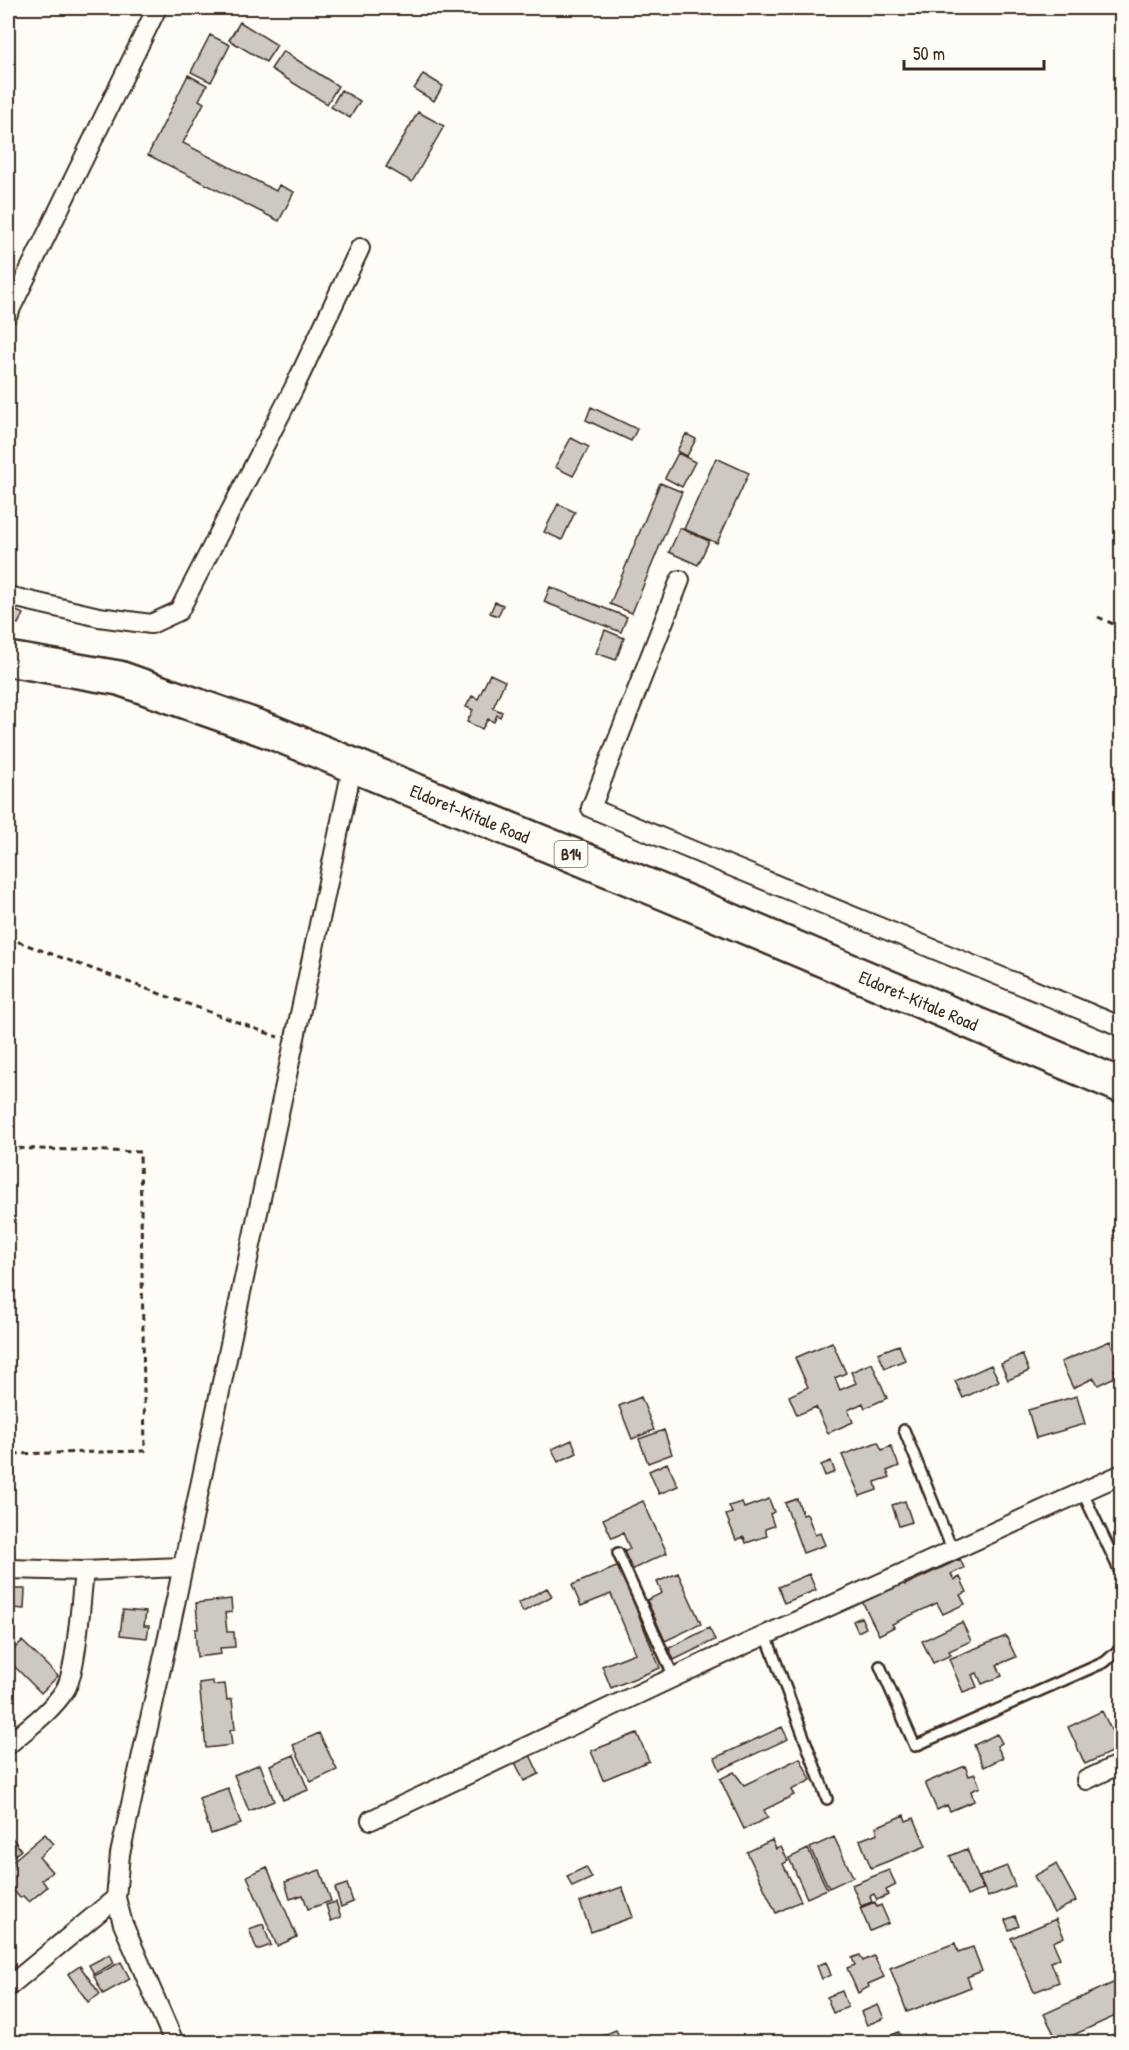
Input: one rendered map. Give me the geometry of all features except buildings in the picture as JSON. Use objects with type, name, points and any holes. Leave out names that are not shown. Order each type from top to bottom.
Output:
[{"type":"highway","name":"Eldoret-Kitale Road","points":[[8,659],[130,682],[252,724],[670,895],[1122,1086]]},
{"type":"street","points":[[8,314],[157,8]]},
{"type":"street","points":[[8,596],[99,617],[152,624],[179,611],[294,388],[360,248]]},
{"type":"street","points":[[680,580],[591,807],[730,867],[940,950],[1122,1027]]},
{"type":"street","points":[[174,2043],[123,1924],[116,1898],[120,1854],[353,764]]},
{"type":"street","points":[[371,1820],[674,1677],[1122,1474]]},
{"type":"street","points":[[8,1569],[84,1571],[181,1567]]},
{"type":"street","points":[[8,1745],[50,1708],[67,1689],[72,1671],[84,1571]]},
{"type":"street","points":[[1086,1780],[1122,1763]]},
{"type":"street","points":[[8,1988],[116,1898]]},
{"type":"lane","points":[[904,1430],[952,1550]]},
{"type":"lane","points":[[1082,1491],[1122,1576]]},
{"type":"lane","points":[[618,1552],[674,1677]]},
{"type":"lane","points":[[766,1635],[827,1799]]},
{"type":"lane","points":[[880,1666],[915,1746],[1105,1662],[1122,1647]]},
{"type":"path","points":[[1098,617],[1122,628]]},
{"type":"path","points":[[8,938],[294,1042]]},
{"type":"path","points":[[8,1148],[140,1152],[145,1451],[8,1454]]}]
